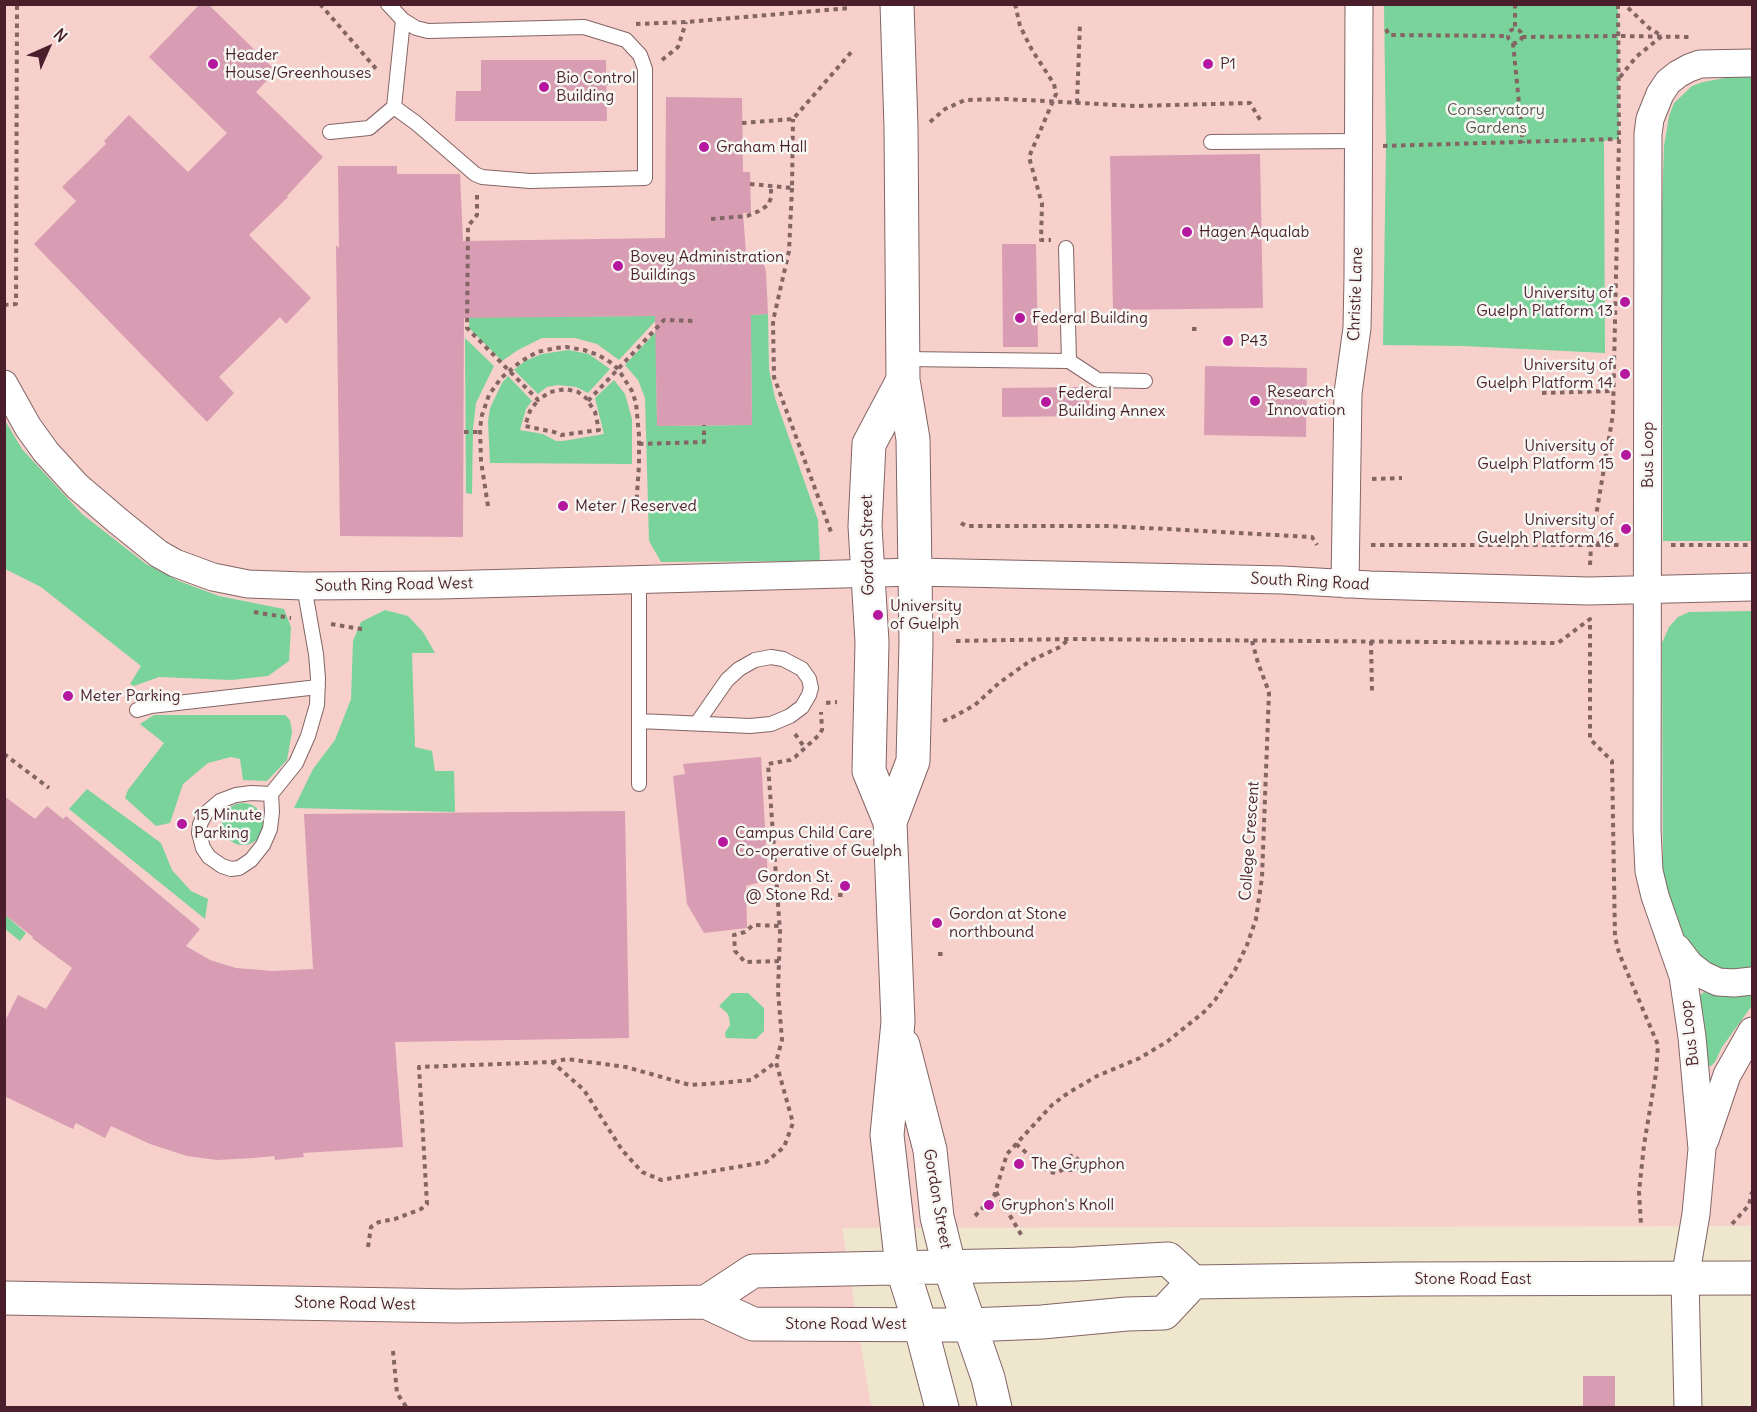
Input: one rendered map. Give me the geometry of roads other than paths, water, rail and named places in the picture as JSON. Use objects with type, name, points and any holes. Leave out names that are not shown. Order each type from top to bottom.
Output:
[{"type":"main road","name":"Gordon Street","points":[[890,822],[913,761],[916,642],[913,438],[903,369],[901,127],[897,4]]},
{"type":"main road","name":"Gordon Street","points":[[903,369],[869,444],[865,526],[872,642],[869,771],[890,822],[898,1022],[887,1135],[902,1267],[942,1407]]},
{"type":"main road","name":"Gordon Street","points":[[898,1022],[930,1150],[937,1217],[949,1265],[988,1378],[995,1407]]},
{"type":"main road","points":[[706,1302],[753,1271],[1076,1264],[1168,1258],[1193,1282],[1164,1312],[1042,1322],[970,1325]]},
{"type":"main road","name":"Stone Road East","points":[[1193,1282],[1752,1278]]},
{"type":"main road","name":"Stone Road West","points":[[4,1298],[457,1306],[706,1302],[753,1324],[970,1325]]},
{"type":"street","name":"Christie Lane","points":[[1345,584],[1348,393],[1357,328],[1358,298],[1359,4]]},
{"type":"street","name":"Bus Loop","points":[[1688,1407],[1685,1279],[1696,1214],[1702,1149],[1692,1037],[1683,976],[1655,896],[1649,871],[1647,830],[1648,134],[1650,119],[1660,94],[1668,82],[1689,68],[1700,64],[1752,63]]},
{"type":"street","name":"South Ring Road West","points":[[4,384],[28,427],[66,475],[159,554],[188,569],[213,577],[248,584],[304,586],[441,585],[868,573]]},
{"type":"street","name":"South Ring Road","points":[[868,573],[1284,580],[1589,591],[1752,587]]},
{"type":"street","name":"Bus Loop","points":[[1662,920],[1679,953],[1703,975],[1718,982],[1752,981]]},
{"type":"street","name":"Bus Loop","points":[[1702,1149],[1727,1075],[1752,1031]]},
{"type":"lane","points":[[388,4],[403,20],[416,28],[428,31],[584,27],[626,40],[640,55],[645,69],[645,178],[530,181],[477,175],[394,107]]},
{"type":"lane","points":[[330,132],[369,128],[394,107],[403,20]]},
{"type":"lane","points":[[1211,142],[1359,144]]},
{"type":"lane","points":[[1066,248],[1069,362]]},
{"type":"lane","points":[[903,369],[1069,362],[1098,380],[1145,381]]},
{"type":"lane","points":[[639,580],[639,784]]},
{"type":"lane","points":[[271,794],[236,795],[220,801],[211,808],[200,824],[199,833],[203,848],[209,857],[231,869],[239,868],[251,860],[270,830],[271,794],[300,756],[313,721],[318,687],[316,654],[304,586]]},
{"type":"lane","points":[[639,721],[750,726],[767,725],[784,720],[798,710],[808,699],[811,688],[809,680],[802,669],[783,659],[771,657],[755,660],[727,680],[697,723]]},
{"type":"lane","points":[[137,710],[151,706],[318,687]]},
{"type":"place","name":"Header House/Greenhouses","points":[[213,64]]},
{"type":"place","name":"P1","points":[[1208,64]]},
{"type":"place","name":"Bio Control Building","points":[[544,87]]},
{"type":"place","name":"Graham Hall","points":[[704,147]]},
{"type":"place","name":"Hagen Aqualab","points":[[1187,232]]},
{"type":"place","name":"Bovey Administration Buildings","points":[[618,266]]},
{"type":"place","name":"University of Guelph Platform 13","points":[[1625,302]]},
{"type":"place","name":"Federal Building","points":[[1020,318]]},
{"type":"place","name":"P43","points":[[1228,341]]},
{"type":"place","name":"University of Guelph Platform 14","points":[[1625,374]]},
{"type":"place","name":"Research Innovation","points":[[1255,401]]},
{"type":"place","name":"Federal Building Annex","points":[[1046,402]]},
{"type":"place","name":"University of Guelph Platform 15","points":[[1626,455]]},
{"type":"place","name":"Meter / Reserved","points":[[563,506]]},
{"type":"place","name":"University of Guelph Platform 16","points":[[1626,529]]},
{"type":"place","name":"University of Guelph","points":[[878,615]]},
{"type":"place","name":"Meter Parking","points":[[68,696]]},
{"type":"place","name":"15 Minute Parking","points":[[182,824]]},
{"type":"place","name":"Campus Child Care Co-operative of Guelph","points":[[723,842]]},
{"type":"place","name":"Gordon St. @ Stone Rd.","points":[[845,886]]},
{"type":"place","name":"Gordon at Stone northbound","points":[[937,923]]},
{"type":"place","name":"The Gryphon","points":[[1019,1164]]},
{"type":"place","name":"Gryphon's Knoll","points":[[989,1205]]},
{"type":"park label","name":"Conservatory Gardens","points":[[1496,119]]}]
